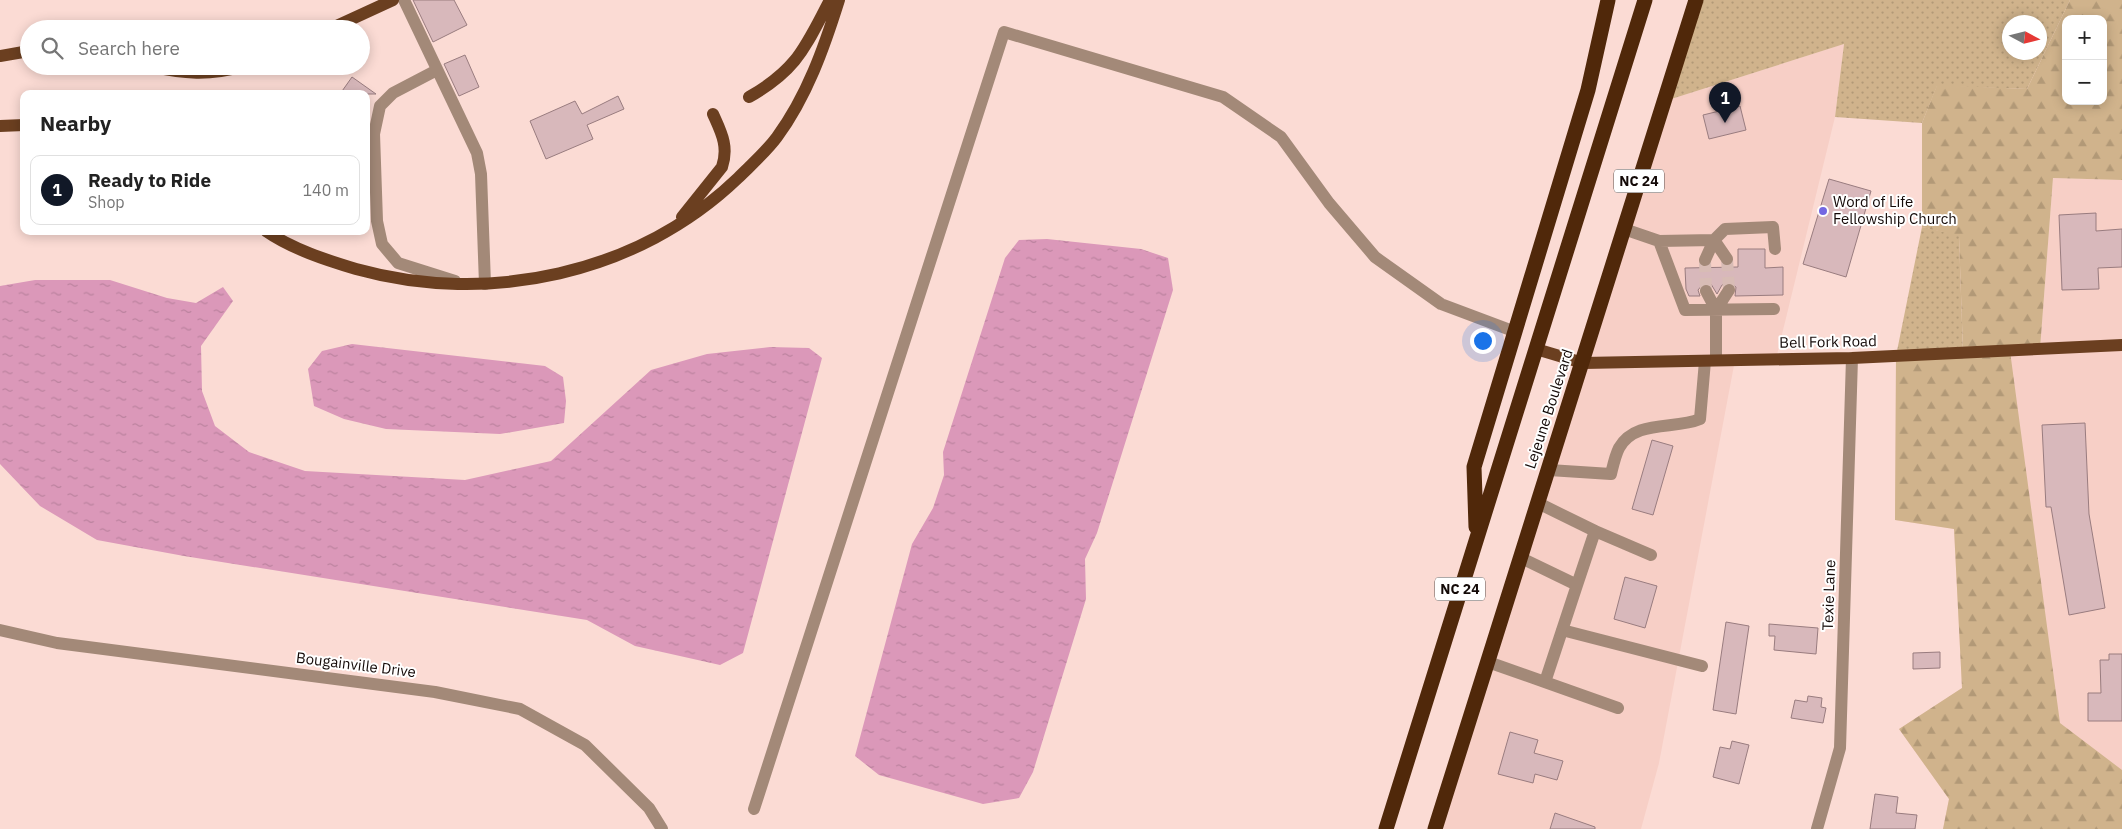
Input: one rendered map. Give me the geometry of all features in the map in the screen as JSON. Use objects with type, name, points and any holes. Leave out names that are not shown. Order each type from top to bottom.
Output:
[{"type":"highway","points":[[1476,539],[1474,467],[1513,331],[1588,90],[1608,0]]},
{"type":"highway","name":"Lejeune Boulevard","points":[[1386,829],[1645,0]]},
{"type":"highway","name":"Lejeune Boulevard","points":[[1435,829],[1696,0]]},
{"type":"main road","points":[[350,20],[393,0]]},
{"type":"main road","points":[[749,97],[773,84],[795,62],[830,0]]},
{"type":"main road","points":[[274,235],[325,260],[384,277],[467,284],[540,278],[571,272],[609,259],[673,229],[718,197],[777,137],[812,76],[840,0]]},
{"type":"main road","points":[[0,56],[20,53]]},
{"type":"main road","points":[[673,229],[722,166],[725,158],[725,140],[713,114]]},
{"type":"main road","points":[[0,126],[20,124]]},
{"type":"main road","name":"Bell Fork Road","points":[[1536,349],[1582,363],[1852,358],[2122,345]]},
{"type":"street","points":[[404,0],[468,134],[480,164],[485,284]]},
{"type":"street","points":[[754,809],[1004,32],[1223,96],[1281,138],[1329,203],[1375,257],[1442,304],[1513,331]]},
{"type":"street","points":[[438,70],[392,92],[380,106],[374,134],[377,221],[382,244],[398,263],[467,284]]},
{"type":"street","points":[[1705,260],[1714,240],[1725,229],[1773,227],[1775,249]]},
{"type":"street","points":[[1624,229],[1659,241],[1714,240]]},
{"type":"street","points":[[1714,240],[1727,260]]},
{"type":"street","points":[[1659,241],[1685,310],[1774,310]]},
{"type":"street","points":[[1548,470],[1611,474],[1619,448],[1632,435],[1652,426],[1693,422],[1700,419],[1711,360],[1716,310],[1729,290]]},
{"type":"street","points":[[1706,291],[1716,310]]},
{"type":"street","name":"Texie Lane","points":[[1817,829],[1840,748],[1852,358]]},
{"type":"street","points":[[1538,504],[1651,555]]},
{"type":"street","points":[[1545,682],[1595,531]]},
{"type":"street","points":[[1521,558],[1577,585]]},
{"type":"street","name":"Bougainville Drive","points":[[0,630],[58,643],[435,692],[520,709],[585,744],[648,808],[662,829]]},
{"type":"street","points":[[1562,630],[1702,666]]},
{"type":"street","points":[[1488,662],[1618,708]]},
{"type":"shaded area","points":[[1844,44],[1835,117],[1776,359],[1735,360],[1659,763],[1641,829],[1435,829],[1665,101]]},
{"type":"shaded area","points":[[2053,178],[2122,180],[2122,829],[1943,829],[1949,799],[1899,729],[1962,688],[1954,529],[1895,520],[1896,356],[2040,349]]},
{"type":"green space","points":[[1696,0],[2070,0],[2047,48],[2047,15],[2002,15],[2002,60],[2041,60],[2027,89],[1937,86],[1922,123],[1835,117],[1844,44],[1665,101]]},
{"type":"green space","points":[[2070,0],[2122,0],[2122,180],[2053,178],[2040,349],[2010,351],[2060,723],[2122,770],[2122,829],[1943,829],[1949,799],[1899,729],[1962,688],[1954,529],[1895,520],[1896,356],[1963,352],[1959,236],[1922,227],[1922,123],[1937,85],[2027,89],[2041,60],[2047,60],[2047,48],[2062,17],[2062,105],[2107,105],[2107,15],[2063,15]]},
{"type":"green space","points":[[1922,227],[1959,235],[1963,353],[1896,356]]},
{"type":"water","points":[[1047,239],[1141,249],[1168,258],[1173,290],[1097,533],[1085,559],[1086,599],[1033,772],[1019,798],[983,804],[879,775],[855,756],[912,544],[933,508],[944,475],[943,452],[1005,258],[1019,240]]},
{"type":"water","points":[[35,280],[110,280],[167,298],[196,303],[223,287],[233,301],[201,346],[202,391],[215,426],[249,452],[305,471],[465,480],[551,461],[651,370],[707,354],[770,347],[809,348],[822,358],[743,653],[720,665],[635,646],[587,620],[184,556],[97,540],[40,506],[0,464],[0,286]]},
{"type":"water","points":[[352,344],[545,366],[563,377],[566,401],[564,423],[500,434],[386,429],[344,419],[314,406],[308,369],[322,351]]},
{"type":"building","points":[[413,0],[454,0],[467,25],[433,42]]},
{"type":"building","points":[[465,55],[479,87],[459,96],[444,64]]},
{"type":"building","points":[[352,77],[376,94],[370,94],[370,90],[343,90]]},
{"type":"building","points":[[618,96],[624,109],[587,125],[593,139],[546,159],[530,121],[575,101],[582,114]]},
{"type":"building","points":[[1740,106],[1746,130],[1709,139],[1703,115]]},
{"type":"building","points":[[1829,179],[1871,191],[1846,277],[1803,264]]},
{"type":"building","points":[[2096,213],[2096,231],[2122,229],[2122,267],[2098,268],[2099,289],[2062,290],[2059,215]]},
{"type":"building","points":[[1738,249],[1765,249],[1765,268],[1783,267],[1783,295],[1735,296],[1736,287],[1729,282],[1722,285],[1717,294],[1711,284],[1703,284],[1698,290],[1700,296],[1689,296],[1686,289],[1685,268],[1738,267]]},
{"type":"building","points":[[2085,423],[2089,514],[2105,608],[2069,615],[2051,507],[2046,507],[2042,425]]},
{"type":"building","points":[[1652,440],[1673,446],[1653,515],[1632,509]]},
{"type":"building","points":[[1625,577],[1657,586],[1645,628],[1614,619]]},
{"type":"building","points":[[1726,622],[1749,626],[1736,714],[1713,710]]},
{"type":"building","points":[[1769,624],[1818,628],[1816,654],[1774,650],[1775,636],[1769,636]]},
{"type":"building","points":[[1940,652],[1940,668],[1913,669],[1913,653]]},
{"type":"building","points":[[2109,654],[2122,654],[2122,721],[2088,721],[2088,693],[2101,693],[2100,660],[2109,660]]},
{"type":"building","points":[[1808,696],[1822,698],[1821,707],[1826,708],[1823,723],[1791,718],[1795,700],[1807,702]]},
{"type":"building","points":[[1510,732],[1538,740],[1534,753],[1563,761],[1557,780],[1535,774],[1533,783],[1498,774]]},
{"type":"building","points":[[1732,741],[1749,745],[1739,784],[1713,777],[1720,747],[1730,749]]},
{"type":"building","points":[[1875,794],[1898,797],[1896,813],[1917,815],[1915,829],[1870,829]]},
{"type":"building","points":[[1555,813],[1595,827],[1595,829],[1550,829]]},
{"type":"tunnel","points":[[1727,259],[1729,290]]},
{"type":"tunnel","points":[[1705,260],[1706,291]]},
{"type":"place","name":"Ready to Ride","points":[[1725,123]]},
{"type":"place","name":"Word of Life Fellowship Church","points":[[1823,211]]}]
